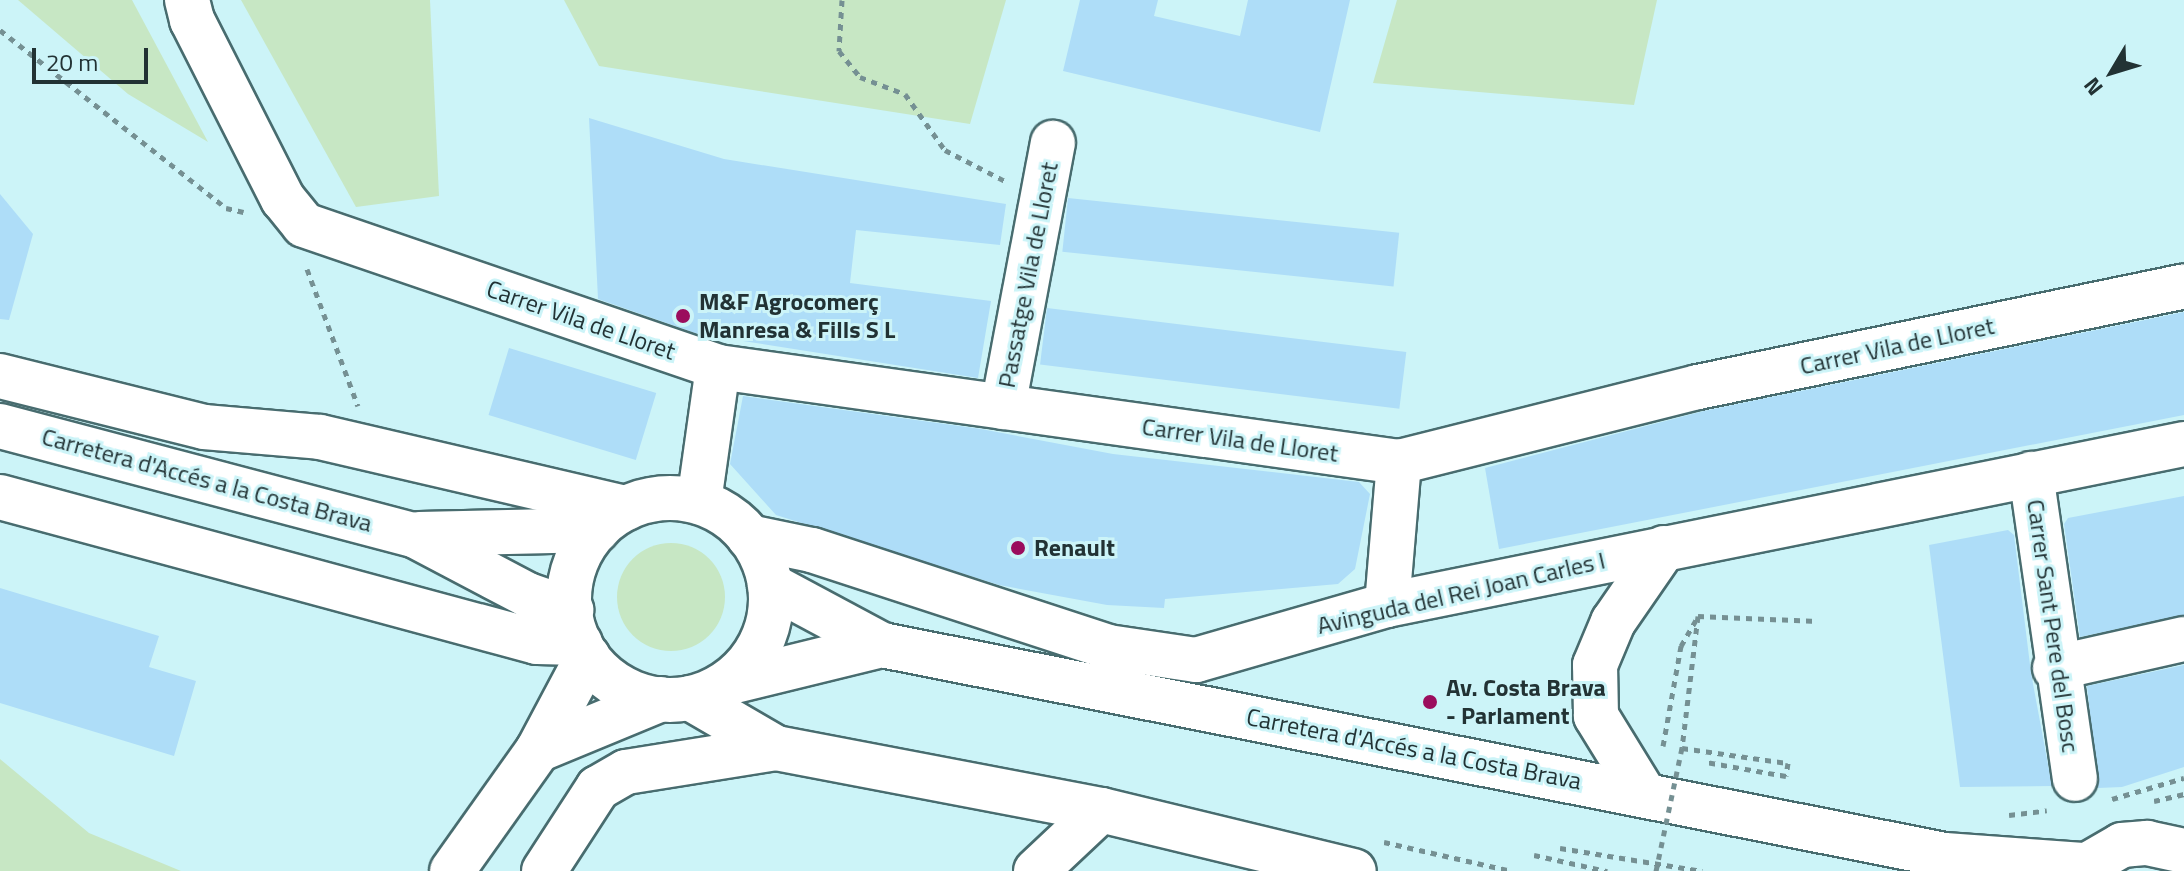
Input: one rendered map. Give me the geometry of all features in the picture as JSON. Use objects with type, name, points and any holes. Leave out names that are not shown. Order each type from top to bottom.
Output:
[{"type":"street","points":[[184,7],[302,240]]},
{"type":"street","name":"Passatge Vila de Lloret","points":[[1003,407],[1053,143]]},
{"type":"street","name":"Carrer Vila de Lloret","points":[[302,240],[718,367],[1399,462],[1698,387],[2184,286]]},
{"type":"street","points":[[699,502],[718,367]]},
{"type":"street","points":[[0,376],[204,427],[320,437],[612,519]]},
{"type":"street","name":"Carretera d'Accés a la Costa Brava","points":[[0,426],[414,535],[528,595],[580,636]]},
{"type":"street","name":"Avinguda del Rei Joan Carles I","points":[[749,537],[812,550],[1108,647],[1196,660],[1387,605],[2184,444]]},
{"type":"street","points":[[1387,605],[1399,462]]},
{"type":"street","name":"Carrer Sant Pere del Bosc","points":[[2031,474],[2055,668],[2078,796]]},
{"type":"street","points":[[0,497],[537,642],[580,636]]},
{"type":"street","points":[[452,871],[538,750],[580,636],[578,559],[612,519],[668,498],[699,502],[727,516],[749,537],[770,585],[764,635],[749,662],[692,693]]},
{"type":"street","name":"Carretera d'Accés a la Costa Brava","points":[[414,535],[612,519]]},
{"type":"street","points":[[1644,794],[1596,716],[1595,665],[1613,622],[1664,548]]},
{"type":"street","name":"Carretera d'Accés a la Costa Brava","points":[[770,585],[882,645],[1644,794],[1957,863],[2080,868]]},
{"type":"street","points":[[580,636],[625,689],[692,693],[776,748]]},
{"type":"street","points":[[2055,668],[2184,639]]},
{"type":"street","name":"Carretera d'Accés a la Costa Brava","points":[[538,750],[692,693],[882,645]]},
{"type":"street","points":[[544,871],[598,788],[626,772],[776,748],[1101,810],[1354,871]]},
{"type":"street","points":[[491,871],[505,800]]},
{"type":"street","points":[[1036,871],[1101,810]]},
{"type":"street","points":[[2080,868],[2105,851],[2139,842],[2183,850]]},
{"type":"path","points":[[842,0],[839,51],[860,77],[905,94],[945,150],[998,181],[1043,188]]},
{"type":"path","points":[[0,30],[226,208],[302,240],[371,449]]},
{"type":"path","points":[[1698,616],[1817,621]]},
{"type":"path","points":[[1662,755],[1681,646],[1698,616]]},
{"type":"path","points":[[1656,871],[1682,748],[1698,616]]},
{"type":"path","points":[[1677,757],[1786,776],[1788,763],[1682,748]]},
{"type":"path","points":[[1995,815],[2078,796],[2184,778]]},
{"type":"path","points":[[1560,848],[1702,871]]},
{"type":"path","points":[[1534,855],[1607,871]]},
{"type":"green space","points":[[18,0],[132,0],[208,142],[128,94]]},
{"type":"green space","points":[[241,0],[430,0],[439,196],[356,207]]},
{"type":"green space","points":[[564,0],[1006,0],[970,124],[599,66]]},
{"type":"green space","points":[[1397,0],[1657,0],[1634,105],[1373,83]]},
{"type":"green space","points":[[671,543],[692,547],[709,559],[721,576],[725,597],[721,618],[709,635],[692,647],[671,651],[650,647],[633,635],[621,618],[617,597],[621,576],[633,559],[650,547]]},
{"type":"green space","points":[[0,759],[89,833],[181,871],[0,871]]},
{"type":"building","points":[[1080,0],[1158,0],[1154,16],[1240,36],[1248,0],[1350,0],[1320,132],[1063,71]]},
{"type":"building","points":[[589,118],[724,159],[1006,204],[1000,245],[856,230],[850,283],[991,301],[978,378],[698,334],[598,299]]},
{"type":"building","points":[[0,194],[33,234],[9,320],[0,319]]},
{"type":"building","points":[[1068,198],[1399,233],[1394,287],[1062,252]]},
{"type":"building","points":[[1047,308],[1406,352],[1399,409],[1040,365]]},
{"type":"building","points":[[2184,312],[2184,415],[1499,549],[1485,468],[1704,411]]},
{"type":"building","points":[[509,348],[656,393],[636,460],[489,415]]},
{"type":"building","points":[[743,396],[981,429],[1113,454],[1359,482],[1370,494],[1355,569],[1338,584],[1165,599],[1164,608],[1107,605],[999,585],[776,515],[730,464]]},
{"type":"building","points":[[2184,496],[2184,615],[2080,637],[2064,524],[2068,518]]},
{"type":"building","points":[[2008,530],[2014,535],[2031,673],[2052,786],[1960,787],[1929,545]]},
{"type":"building","points":[[0,588],[159,636],[149,667],[196,681],[174,756],[0,703]]},
{"type":"building","points":[[2184,665],[2184,767],[2122,787],[2098,788],[2087,686]]},
{"type":"place","name":"M&F Agrocomerç Manresa & Fills S L","points":[[683,316]]},
{"type":"place","name":"Renault","points":[[1018,548]]},
{"type":"place","name":"Av. Costa Brava - Parlament","points":[[1430,702]]}]
